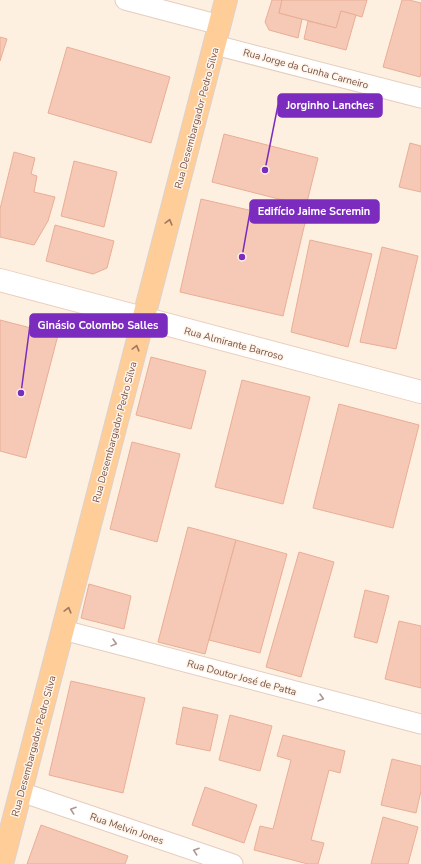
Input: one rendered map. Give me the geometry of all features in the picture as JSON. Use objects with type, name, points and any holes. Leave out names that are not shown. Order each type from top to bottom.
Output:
[{"type":"main road","name":"Rua Desembargador Pedro Silva","points":[[2,864],[226,0]]},
{"type":"main road","name":"Rua Almirante Barroso","points":[[0,280],[421,392]]},
{"type":"street","name":"Rua Jorge da Cunha Carneiro","points":[[125,0],[217,35],[421,98]]},
{"type":"street","name":"Rua Doutor José de Patta","points":[[63,630],[421,724]]},
{"type":"street","name":"Rua Melvin Jones","points":[[20,792],[233,864]]},
{"type":"building","points":[[272,0],[282,0],[279,13],[302,19],[298,38],[269,30],[265,22]]},
{"type":"building","points":[[282,0],[367,0],[362,17],[341,11],[336,28],[279,13]]},
{"type":"building","points":[[402,0],[421,3],[420,77],[383,67]]},
{"type":"building","points":[[341,11],[356,15],[346,50],[304,39],[308,21],[336,28]]},
{"type":"building","points":[[0,37],[7,39],[0,61]]},
{"type":"building","points":[[67,47],[170,77],[151,143],[48,113]]},
{"type":"building","points":[[224,134],[318,158],[306,206],[212,182]]},
{"type":"building","points":[[410,143],[421,146],[421,192],[399,187]]},
{"type":"building","points":[[14,152],[35,158],[31,174],[37,176],[34,192],[55,197],[48,221],[34,245],[0,237],[0,209]]},
{"type":"building","points":[[74,161],[117,172],[104,227],[61,216]]},
{"type":"building","points":[[201,199],[305,223],[283,316],[180,292]]},
{"type":"building","points":[[55,225],[114,241],[107,268],[93,274],[46,261]]},
{"type":"building","points":[[310,240],[372,254],[348,347],[291,332]]},
{"type":"building","points":[[382,247],[418,256],[396,349],[360,342]]},
{"type":"building","points":[[0,320],[58,335],[26,458],[0,451]]},
{"type":"building","points":[[151,357],[206,371],[191,429],[136,415]]},
{"type":"building","points":[[242,380],[310,397],[283,504],[215,487]]},
{"type":"building","points":[[339,404],[419,425],[393,528],[313,508]]},
{"type":"building","points":[[132,442],[180,454],[157,542],[110,529]]},
{"type":"building","points":[[188,527],[236,540],[205,654],[158,642]]},
{"type":"building","points":[[236,540],[287,554],[260,653],[209,640]]},
{"type":"building","points":[[299,552],[334,562],[301,677],[266,667]]},
{"type":"building","points":[[89,584],[131,596],[124,629],[81,618]]},
{"type":"building","points":[[365,590],[389,596],[377,643],[354,637]]},
{"type":"building","points":[[399,621],[421,626],[421,688],[385,679]]},
{"type":"building","points":[[71,681],[145,698],[123,793],[49,775]]},
{"type":"building","points":[[183,707],[218,715],[210,751],[176,744]]},
{"type":"building","points":[[230,715],[272,726],[260,771],[219,760]]},
{"type":"building","points":[[283,735],[345,751],[340,773],[329,770],[311,840],[324,843],[318,864],[308,864],[254,850],[260,826],[273,829],[291,760],[277,756]]},
{"type":"building","points":[[392,759],[421,766],[421,791],[416,813],[381,805]]},
{"type":"building","points":[[205,787],[257,805],[244,843],[192,825]]},
{"type":"building","points":[[383,817],[418,827],[408,864],[371,864]]},
{"type":"building","points":[[41,825],[128,856],[125,864],[27,864]]},
{"type":"place","name":"Jorginho Lanches","points":[[265,170]]},
{"type":"place","name":"Edifício Jaime Scremin","points":[[242,257]]},
{"type":"place","name":"Ginásio Colombo Salles","points":[[21,393]]}]
